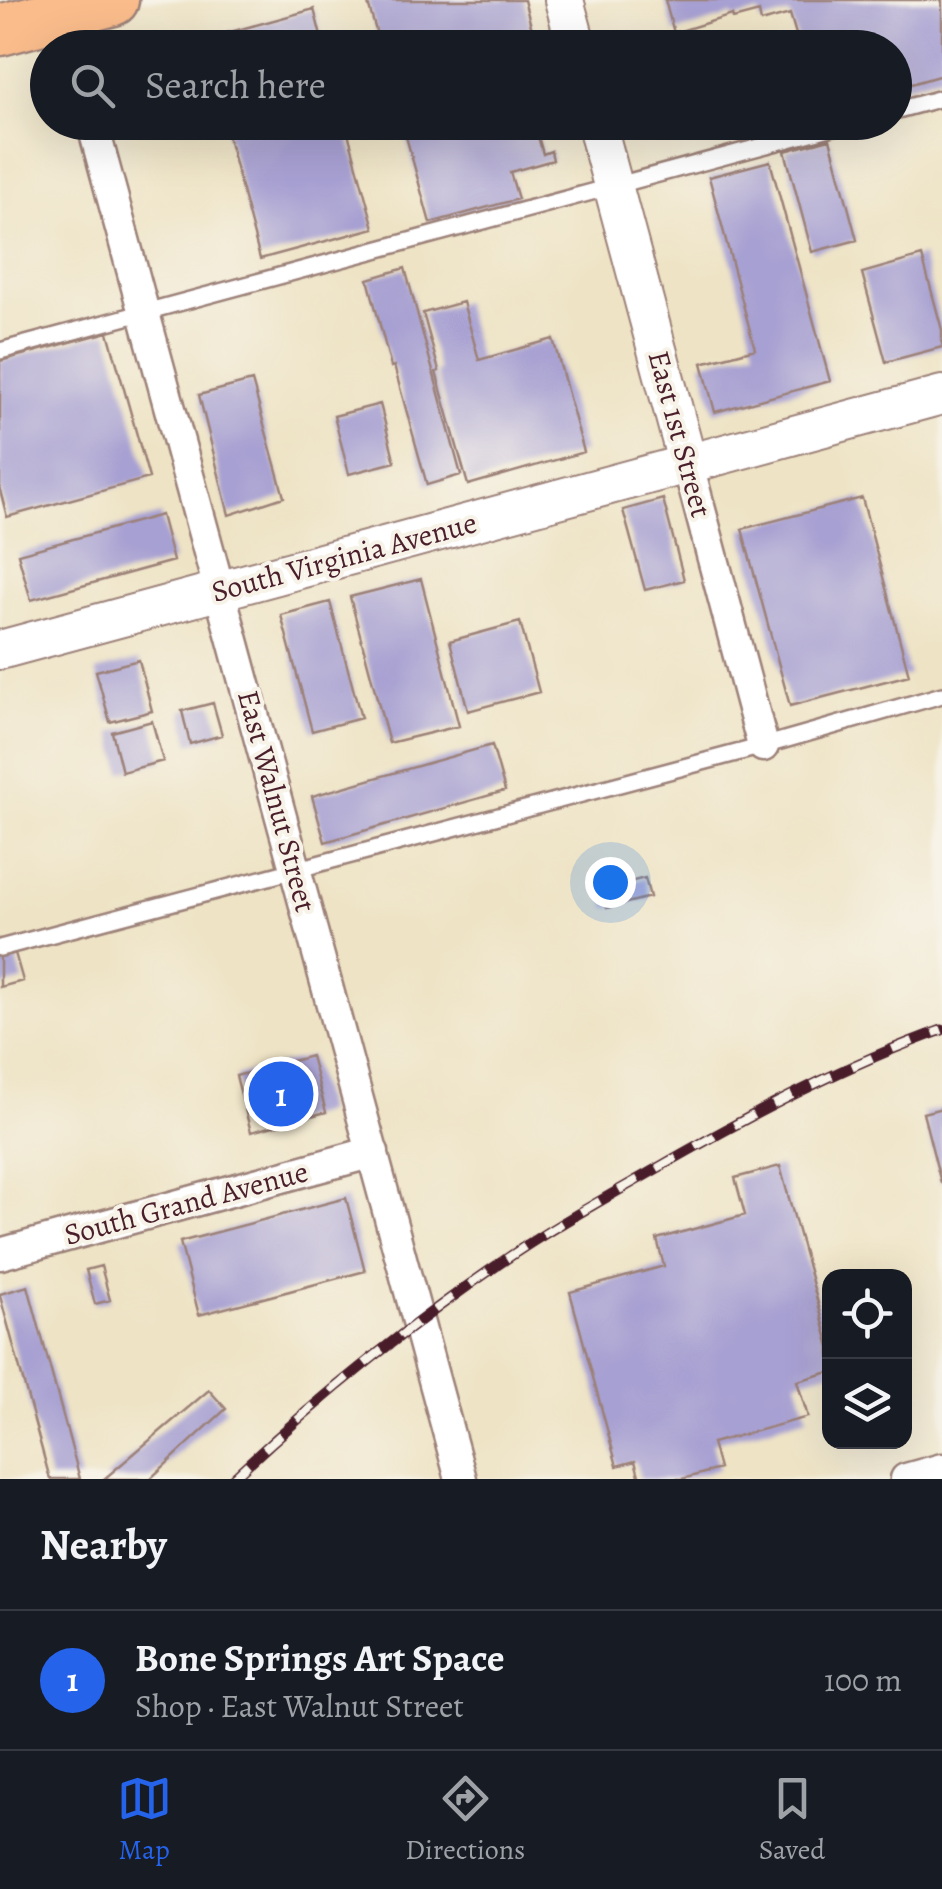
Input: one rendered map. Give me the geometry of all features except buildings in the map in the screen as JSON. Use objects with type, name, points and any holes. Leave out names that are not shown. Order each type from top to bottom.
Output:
[{"type":"main road","points":[[0,30],[65,20],[113,0]]},
{"type":"street","points":[[564,0],[572,30]]},
{"type":"street","name":"East Walnut Street","points":[[97,140],[461,1479]]},
{"type":"street","name":"East 1st Street","points":[[601,140],[763,746]]},
{"type":"street","name":"South Virginia Avenue","points":[[0,650],[942,395]]},
{"type":"street","name":"South Grand Avenue","points":[[0,1254],[373,1152]]},
{"type":"street","points":[[906,1479],[942,1469]]},
{"type":"lane","points":[[912,106],[942,98]]},
{"type":"lane","points":[[0,351],[787,140]]},
{"type":"lane","points":[[0,948],[942,696]]},
{"type":"railway","points":[[232,1479],[371,1359],[536,1239],[768,1107],[871,1058],[942,1030]]},
{"type":"place","name":"Bone Springs Art Space","points":[[281,1094]]}]
